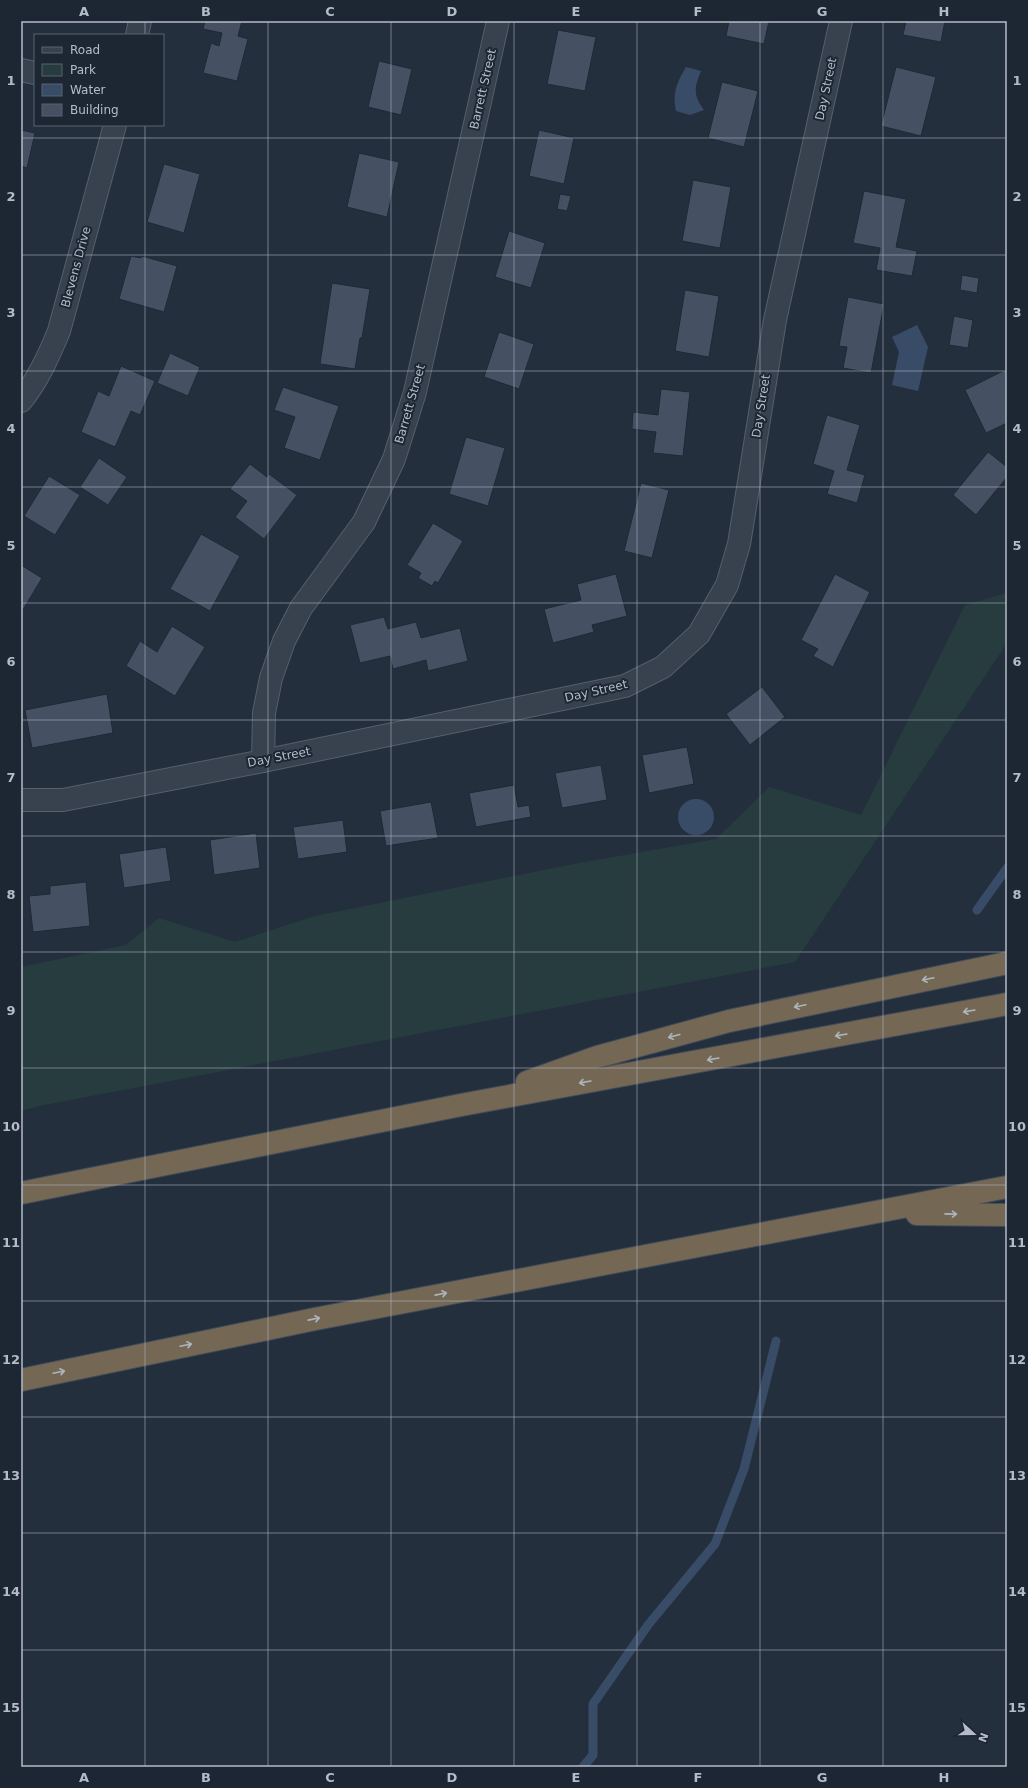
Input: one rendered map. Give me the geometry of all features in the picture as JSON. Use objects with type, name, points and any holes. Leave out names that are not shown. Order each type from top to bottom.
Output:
[{"type":"highway","points":[[460,1105],[597,1057],[729,1021],[1007,963]]},
{"type":"highway","points":[[21,1193],[460,1105],[1007,1004]]},
{"type":"highway","points":[[21,1380],[323,1317],[1007,1187]]},
{"type":"highway","points":[[870,1213],[1007,1215]]},
{"type":"street","points":[[137,34],[140,21]]},
{"type":"street","name":"Barrett Street","points":[[263,761],[264,713],[271,678],[284,641],[301,608],[364,522],[394,459],[415,392],[498,21]]},
{"type":"street","name":"Day Street","points":[[21,800],[63,800],[263,761],[624,686],[663,667],[699,634],[727,585],[739,544],[775,320],[841,21]]},
{"type":"street","points":[[21,70],[34,73]]},
{"type":"street","name":"Blevens Drive","points":[[21,401],[31,389],[50,353],[59,331],[115,126]]},
{"type":"green space","points":[[1007,593],[1007,643],[795,962],[39,1106],[21,1111],[21,967],[126,945],[159,918],[235,942],[315,916],[579,863],[716,839],[769,787],[861,815],[965,605]]},
{"type":"water","points":[[686,67],[701,71],[696,87],[696,96],[704,110],[690,115],[676,111],[675,105],[676,88]]},
{"type":"water","points":[[917,325],[928,347],[918,391],[892,385],[899,352],[892,337]]},
{"type":"water","points":[[696,799],[706,802],[711,807],[714,817],[711,827],[706,832],[696,835],[686,832],[681,827],[678,817],[681,807],[686,802]]},
{"type":"building","points":[[205,21],[242,21],[238,36],[248,39],[237,81],[203,73],[211,43],[219,46],[222,33],[203,29]]},
{"type":"building","points":[[729,21],[769,21],[764,44],[726,36]]},
{"type":"building","points":[[906,21],[945,21],[941,42],[903,35]]},
{"type":"building","points":[[558,30],[596,37],[585,91],[547,84]]},
{"type":"building","points":[[379,61],[412,69],[401,115],[368,107]]},
{"type":"building","points":[[896,67],[936,77],[921,136],[881,126]]},
{"type":"building","points":[[722,82],[758,91],[744,147],[708,138]]},
{"type":"building","points":[[21,130],[35,133],[27,168],[21,166]]},
{"type":"building","points":[[539,130],[574,138],[564,184],[529,176]]},
{"type":"building","points":[[359,153],[399,162],[387,217],[347,207]]},
{"type":"building","points":[[164,164],[200,174],[184,233],[147,222]]},
{"type":"building","points":[[693,180],[731,187],[720,248],[682,241]]},
{"type":"building","points":[[864,191],[906,199],[896,247],[917,251],[912,276],[876,270],[880,248],[853,243]]},
{"type":"building","points":[[560,194],[571,196],[567,211],[557,209]]},
{"type":"building","points":[[509,231],[545,243],[531,288],[495,277]]},
{"type":"building","points":[[131,256],[141,258],[142,256],[177,266],[164,312],[119,299]]},
{"type":"building","points":[[962,275],[979,278],[977,293],[960,290]]},
{"type":"building","points":[[332,283],[370,289],[355,369],[320,364]]},
{"type":"building","points":[[685,290],[719,296],[709,357],[675,351]]},
{"type":"building","points":[[848,297],[884,304],[871,373],[843,368],[847,347],[839,346]]},
{"type":"building","points":[[954,316],[973,320],[968,348],[949,345]]},
{"type":"building","points":[[499,332],[534,344],[519,389],[484,377]]},
{"type":"building","points":[[170,353],[200,367],[188,396],[157,383]]},
{"type":"building","points":[[121,366],[155,381],[140,415],[131,411],[115,447],[81,432],[98,391],[109,396]]},
{"type":"building","points":[[1007,369],[1007,423],[986,433],[965,390]]},
{"type":"building","points":[[283,387],[339,406],[320,460],[284,448],[295,417],[274,410]]},
{"type":"building","points":[[661,389],[690,392],[683,456],[653,453],[656,432],[632,429],[633,412],[658,415]]},
{"type":"building","points":[[827,415],[860,425],[847,470],[865,475],[857,503],[827,494],[834,471],[813,464]]},
{"type":"building","points":[[466,437],[505,448],[488,506],[449,494]]},
{"type":"building","points":[[988,452],[1007,467],[1007,477],[976,515],[953,495]]},
{"type":"building","points":[[99,458],[127,477],[108,505],[80,487]]},
{"type":"building","points":[[250,464],[267,477],[269,474],[297,495],[264,539],[235,517],[247,501],[230,489]]},
{"type":"building","points":[[49,476],[80,495],[55,535],[24,516]]},
{"type":"building","points":[[641,483],[669,490],[652,558],[624,551]]},
{"type":"building","points":[[433,523],[463,541],[438,583],[435,581],[432,586],[418,578],[421,573],[407,565]]},
{"type":"building","points":[[201,534],[240,556],[210,611],[170,589]]},
{"type":"building","points":[[21,565],[42,578],[21,613]]},
{"type":"building","points":[[616,574],[627,616],[592,625],[594,632],[553,643],[544,609],[581,600],[577,584]]},
{"type":"building","points":[[835,574],[870,592],[833,667],[813,656],[818,649],[801,640]]},
{"type":"building","points":[[384,617],[388,629],[416,622],[421,638],[460,628],[468,661],[428,671],[426,660],[393,669],[390,656],[360,663],[350,625]]},
{"type":"building","points":[[172,626],[205,647],[175,696],[126,666],[140,641],[157,652]]},
{"type":"building","points":[[762,687],[785,717],[750,745],[726,714]]},
{"type":"building","points":[[107,694],[113,733],[32,748],[25,710]]},
{"type":"building","points":[[687,747],[694,784],[649,793],[642,755]]},
{"type":"building","points":[[601,765],[607,800],[562,808],[555,773]]},
{"type":"building","points":[[514,785],[518,807],[529,805],[531,817],[476,827],[469,793]]},
{"type":"building","points":[[431,802],[438,838],[386,846],[380,811]]},
{"type":"building","points":[[343,820],[347,852],[298,859],[293,827]]},
{"type":"building","points":[[256,833],[260,868],[214,875],[210,840]]},
{"type":"building","points":[[166,847],[171,881],[124,888],[119,854]]},
{"type":"building","points":[[86,882],[90,926],[33,932],[29,896],[50,894],[50,886]]},
{"type":"waterway","points":[[977,910],[1007,868]]},
{"type":"waterway","points":[[583,1767],[593,1755],[593,1704],[648,1625],[715,1544],[744,1469],[776,1341]]}]
